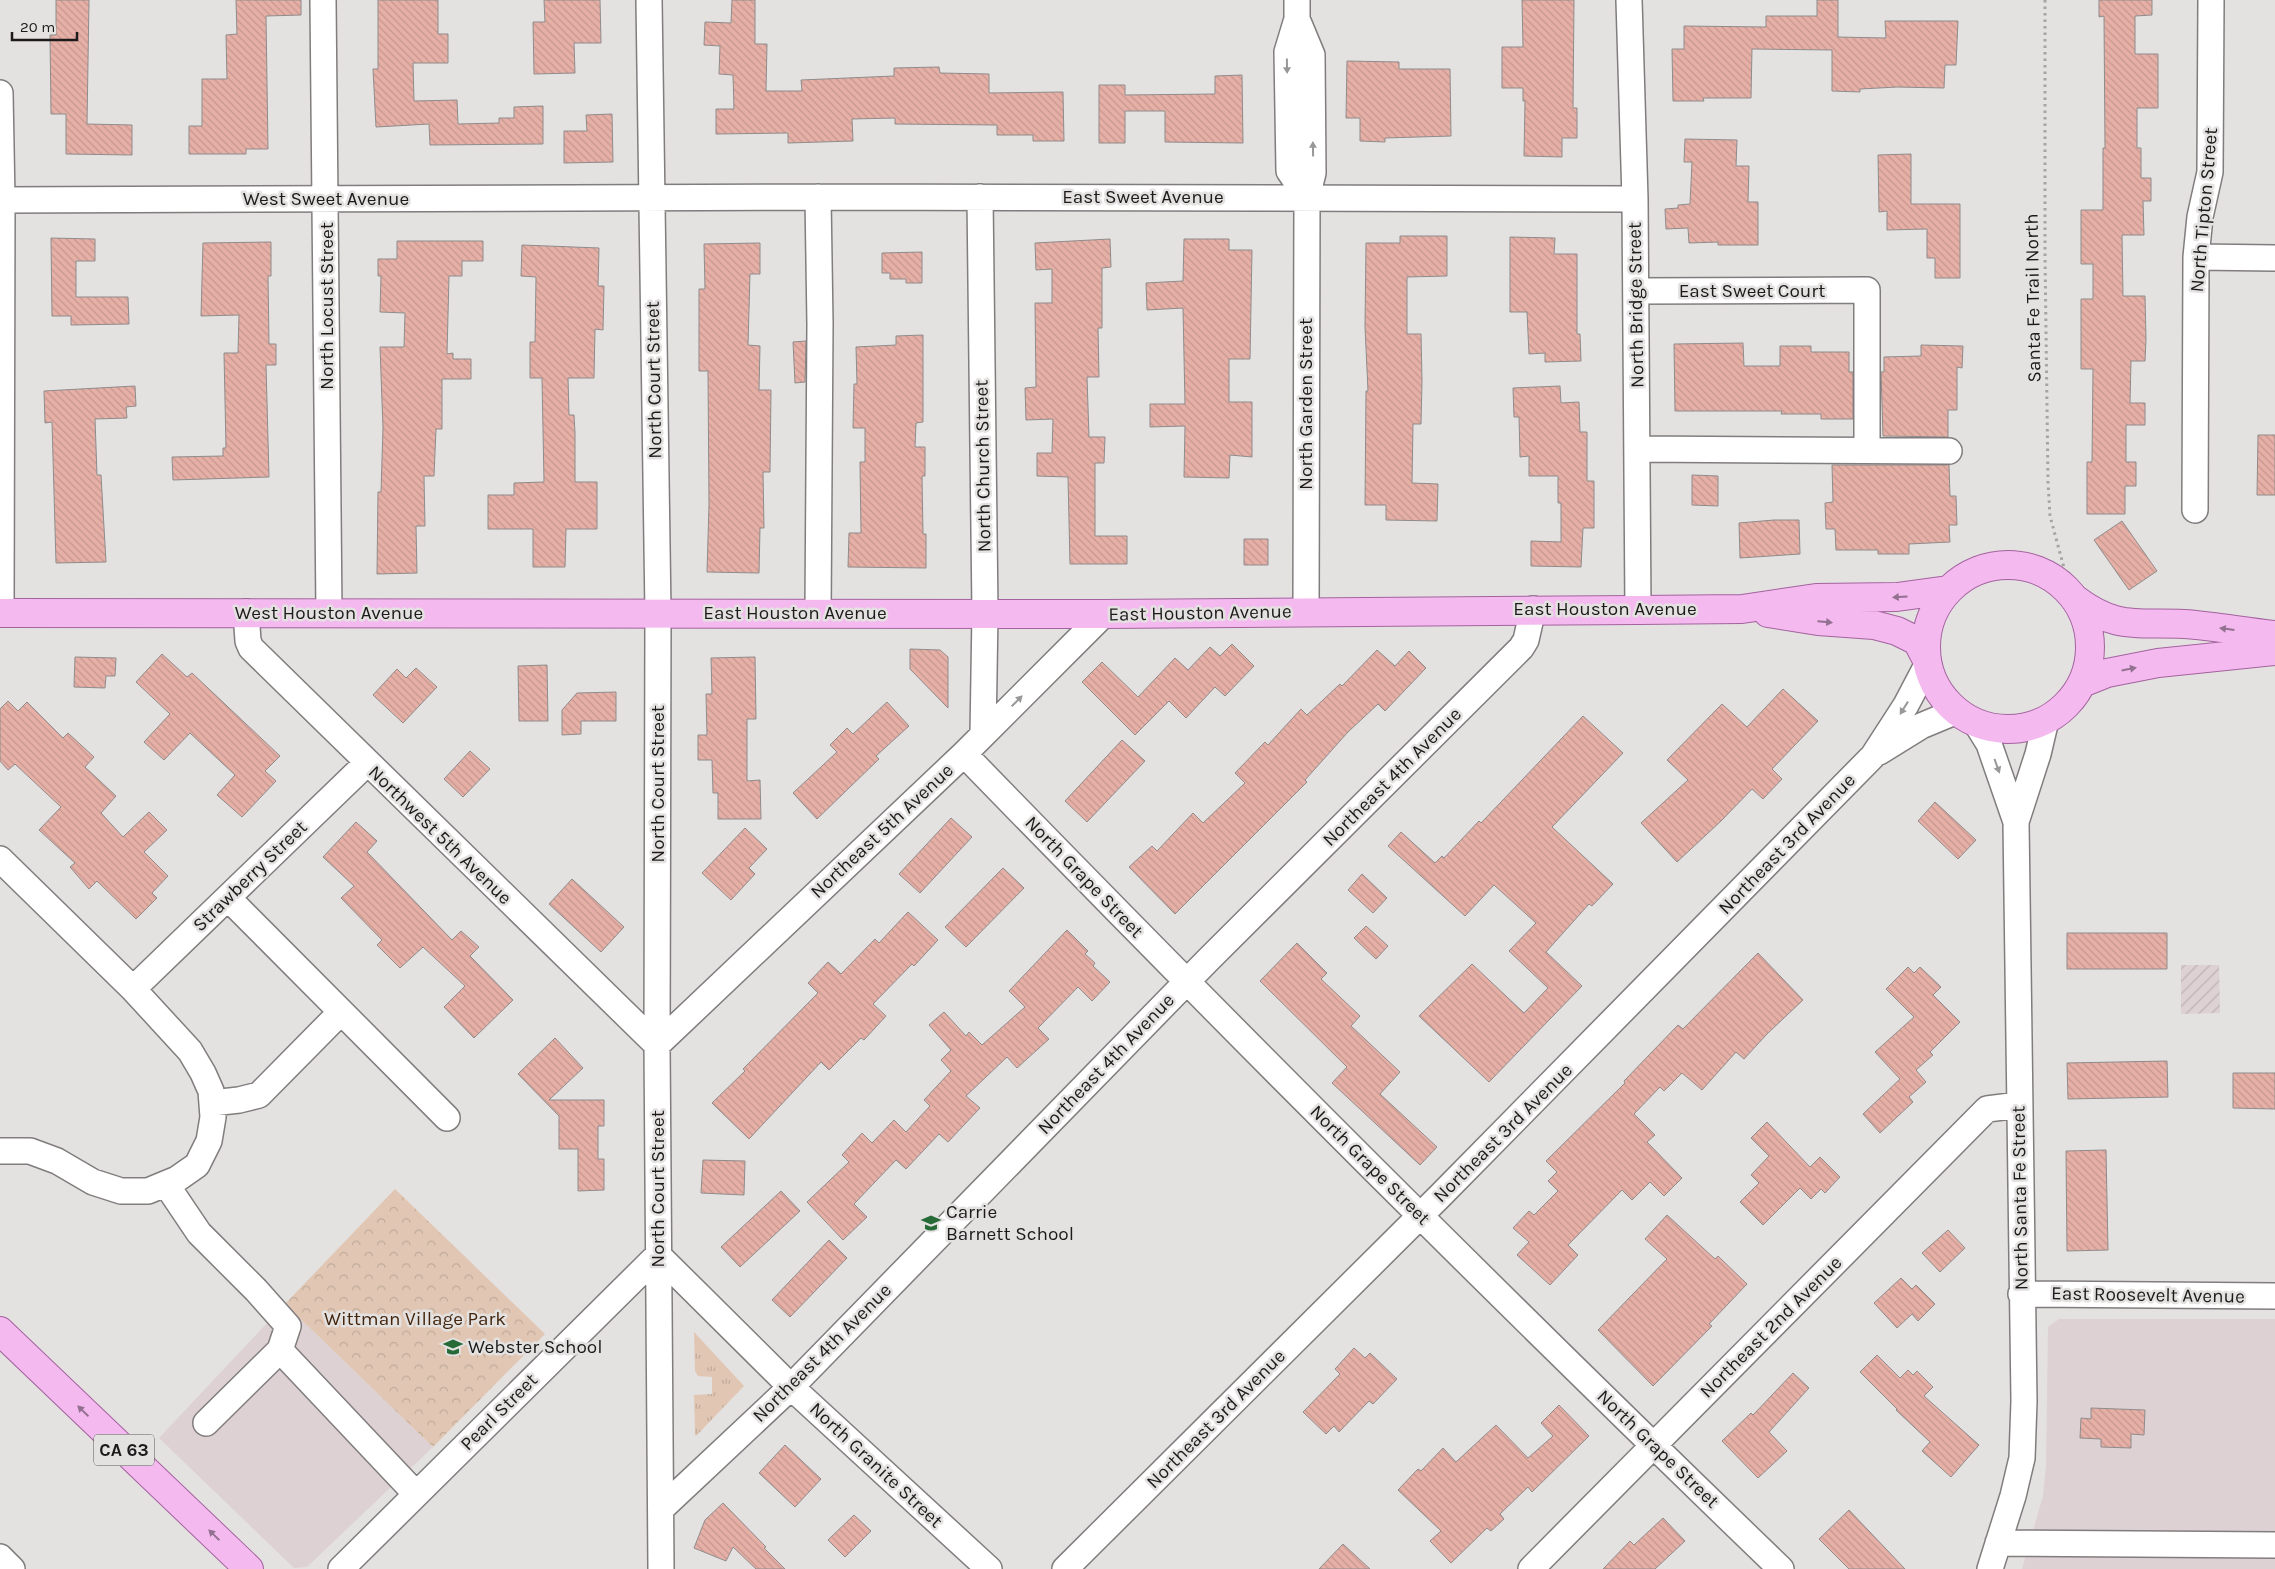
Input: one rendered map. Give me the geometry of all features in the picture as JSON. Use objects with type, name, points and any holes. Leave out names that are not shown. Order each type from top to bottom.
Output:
[{"type":"main road","points":[[2073,596],[2085,619],[2090,640],[2089,662],[2082,683],[2067,704],[2046,720],[2023,728],[1999,729],[1966,717],[1938,691],[1927,663],[1926,635],[1934,611],[1948,590],[1971,574],[1997,566],[2024,567],[2050,576],[2099,615],[2125,623],[2185,624],[2275,635]]},
{"type":"main road","name":"East Houston Avenue","points":[[658,613],[1104,614],[1533,609],[1638,610],[1742,608],[1816,598],[1897,597],[1948,590]]},
{"type":"main road","name":"East Houston Avenue","points":[[1742,608],[1818,621],[1874,625],[1897,631],[1917,641],[1927,663]]},
{"type":"main road","name":"West Houston Avenue","points":[[0,613],[658,613]]},
{"type":"main road","points":[[2082,683],[2107,674],[2158,663],[2275,651]]},
{"type":"main road","name":"CA 63","points":[[0,1331],[249,1569]]},
{"type":"street","name":"North Locust Street","points":[[323,0],[329,613]]},
{"type":"street","name":"North Court Street","points":[[649,0],[658,613],[657,1045],[661,1569]]},
{"type":"street","name":"North Bridge Street","points":[[1629,0],[1636,199],[1638,610]]},
{"type":"street","name":"North Tipton Street","points":[[2195,510],[2196,257],[2200,216],[2210,172],[2211,0]]},
{"type":"street","points":[[1297,10],[1287,52],[1290,171],[1307,197]]},
{"type":"street","points":[[0,93],[0,613]]},
{"type":"street","name":"West Sweet Avenue","points":[[1,200],[651,197]]},
{"type":"street","name":"East Sweet Avenue","points":[[651,197],[1636,199]]},
{"type":"street","points":[[818,197],[820,324],[818,613]]},
{"type":"street","name":"North Church Street","points":[[980,197],[985,613],[983,735]]},
{"type":"street","name":"North Garden Street","points":[[1306,611],[1307,197]]},
{"type":"street","points":[[2196,257],[2275,258]]},
{"type":"street","name":"East Sweet Court","points":[[1636,291],[1867,290],[1867,450]]},
{"type":"street","points":[[1638,449],[1949,451]]},
{"type":"street","name":"Northeast 4th Avenue","points":[[661,1509],[791,1387],[1186,982],[1521,648],[1526,640],[1533,609]]},
{"type":"street","name":"Northwest 5th Avenue","points":[[246,612],[248,641],[251,648],[657,1045]]},
{"type":"street","name":"Northeast 5th Avenue","points":[[657,1045],[964,754],[1104,614]]},
{"type":"street","name":"Northeast 3rd Avenue","points":[[1065,1569],[1421,1216],[1873,756],[1906,705],[1927,663]]},
{"type":"street","name":"Northeast 3rd Avenue","points":[[1873,756],[1921,726],[1966,717]]},
{"type":"street","name":"North Santa Fe Street","points":[[1966,717],[1989,744],[2016,822],[2024,1402],[2022,1458],[2013,1496],[1990,1569]]},
{"type":"street","name":"North Santa Fe Street","points":[[2016,822],[2038,754],[2046,720]]},
{"type":"street","name":"North Grape Street","points":[[964,754],[1186,982],[1653,1446],[1781,1569]]},
{"type":"street","name":"Strawberry Street","points":[[133,989],[367,763]]},
{"type":"street","points":[[0,858],[133,989],[190,1051],[203,1073],[210,1091],[213,1117],[209,1140],[196,1165],[177,1180],[148,1191],[121,1191],[93,1182],[57,1161],[30,1151],[0,1151]]},
{"type":"street","points":[[228,898],[447,1118]]},
{"type":"street","points":[[212,1103],[240,1100],[259,1095],[341,1012]]},
{"type":"street","name":"Northeast 2nd Avenue","points":[[1531,1569],[1987,1109],[2020,1105]]},
{"type":"street","points":[[166,1184],[199,1233],[256,1290],[288,1326],[280,1350],[206,1423]]},
{"type":"street","name":"North Granite Street","points":[[658,1255],[791,1387],[989,1569]]},
{"type":"street","name":"Pearl Street","points":[[341,1569],[658,1255]]},
{"type":"street","name":"East Roosevelt Avenue","points":[[2022,1294],[2275,1296]]},
{"type":"street","points":[[280,1350],[416,1494]]},
{"type":"street","points":[[1998,1543],[2275,1544]]},
{"type":"street","points":[[0,1556],[12,1569]]},
{"type":"path","name":"Santa Fe Trail North","points":[[2045,0],[2045,256],[2048,482],[2050,516],[2073,596]]},
{"type":"shaded area","points":[[2181,965],[2219,965],[2220,1013],[2181,1014]]},
{"type":"shaded area","points":[[285,1304],[433,1447],[307,1567],[294,1568],[159,1438]]},
{"type":"shaded area","points":[[2059,1319],[2275,1319],[2275,1569],[2022,1569],[2043,1496],[2046,1466],[2048,1327]]},
{"type":"green space","name":"Wittman Village Park","points":[[395,1189],[545,1334],[433,1447],[285,1304]]},
{"type":"green space","points":[[694,1332],[744,1386],[696,1436],[694,1395],[712,1394],[712,1377],[698,1376],[695,1371]]},
{"type":"building","points":[[56,0],[89,0],[87,124],[132,125],[132,155],[66,154],[66,114],[51,114],[50,35],[56,35]]},
{"type":"building","points":[[236,0],[301,0],[301,15],[266,16],[268,149],[246,149],[246,154],[189,154],[189,126],[202,126],[202,79],[227,79],[226,35],[237,34]]},
{"type":"building","points":[[378,0],[438,0],[438,34],[448,34],[448,63],[413,63],[414,101],[457,100],[458,124],[499,123],[499,118],[514,118],[514,107],[543,106],[543,144],[430,145],[429,124],[376,127],[373,69],[378,69]]},
{"type":"building","points":[[544,0],[600,0],[601,43],[574,43],[575,73],[534,74],[533,22],[545,22]]},
{"type":"building","points":[[732,0],[755,0],[755,44],[767,44],[766,91],[802,91],[801,80],[894,76],[894,68],[939,67],[940,73],[989,74],[989,93],[1063,92],[1064,141],[1033,141],[1033,135],[997,135],[997,125],[895,124],[895,118],[852,119],[853,141],[788,143],[788,133],[716,134],[716,109],[734,109],[733,75],[719,74],[720,46],[704,45],[705,22],[731,23]]},
{"type":"building","points":[[1522,0],[1574,0],[1573,108],[1577,108],[1577,138],[1562,138],[1562,157],[1524,156],[1525,101],[1523,101],[1523,88],[1502,88],[1502,47],[1523,47]]},
{"type":"building","points":[[1817,0],[1838,0],[1838,37],[1886,38],[1885,21],[1958,21],[1956,65],[1945,65],[1944,88],[1897,87],[1860,89],[1860,92],[1832,91],[1832,50],[1752,49],[1751,98],[1703,98],[1704,101],[1673,101],[1672,49],[1684,49],[1684,26],[1766,27],[1766,16],[1817,16]]},
{"type":"building","points":[[2099,0],[2152,0],[2152,15],[2135,16],[2135,54],[2158,54],[2158,108],[2137,108],[2137,148],[2141,148],[2141,178],[2151,178],[2151,201],[2143,201],[2144,235],[2122,235],[2123,296],[2145,296],[2146,339],[2145,361],[2131,361],[2130,403],[2145,403],[2145,425],[2126,425],[2126,462],[2136,462],[2136,486],[2125,486],[2125,514],[2087,514],[2087,462],[2092,462],[2093,369],[2081,369],[2081,299],[2093,299],[2093,264],[2081,264],[2081,210],[2103,210],[2103,148],[2105,148],[2104,16],[2099,17]]},
{"type":"building","points":[[1347,61],[1399,62],[1399,69],[1450,69],[1451,136],[1385,138],[1385,142],[1360,141],[1360,118],[1346,118]]},
{"type":"building","points":[[1242,75],[1243,143],[1165,142],[1165,111],[1125,111],[1125,143],[1099,143],[1099,85],[1125,85],[1125,95],[1215,94],[1215,76]]},
{"type":"building","points":[[612,114],[613,162],[564,163],[564,131],[587,131],[586,115]]},
{"type":"building","points":[[1685,139],[1737,140],[1736,166],[1749,166],[1748,202],[1758,202],[1758,245],[1718,245],[1718,242],[1689,243],[1688,228],[1666,229],[1665,209],[1678,208],[1678,205],[1690,204],[1692,162],[1684,162]]},
{"type":"building","points":[[1911,154],[1911,204],[1960,204],[1960,278],[1935,278],[1935,258],[1927,258],[1927,229],[1887,230],[1887,211],[1879,212],[1878,155]]},
{"type":"building","points":[[1400,236],[1447,236],[1447,276],[1407,277],[1407,334],[1421,334],[1421,424],[1413,424],[1412,483],[1438,484],[1437,521],[1386,520],[1386,505],[1365,505],[1366,391],[1368,391],[1365,327],[1366,243],[1400,243]]},
{"type":"building","points":[[1510,237],[1555,238],[1554,254],[1577,254],[1577,334],[1580,334],[1581,361],[1545,362],[1545,353],[1529,354],[1527,312],[1510,312]]},
{"type":"building","points":[[51,238],[95,239],[95,261],[76,261],[76,297],[128,297],[129,324],[71,325],[71,316],[52,316]]},
{"type":"building","points":[[1110,239],[1111,267],[1102,268],[1102,328],[1098,328],[1099,377],[1087,377],[1089,437],[1105,437],[1104,463],[1095,463],[1095,536],[1127,536],[1127,564],[1070,564],[1068,477],[1037,476],[1037,453],[1052,453],[1053,419],[1026,420],[1025,388],[1036,387],[1035,303],[1052,303],[1052,269],[1036,270],[1035,243]]},
{"type":"building","points":[[1184,239],[1229,239],[1229,250],[1252,250],[1250,359],[1229,359],[1229,402],[1252,402],[1252,457],[1230,455],[1229,478],[1184,477],[1185,426],[1150,427],[1150,404],[1185,404],[1183,308],[1147,310],[1146,283],[1183,281]]},
{"type":"building","points":[[397,241],[483,241],[483,261],[462,261],[462,276],[449,276],[447,354],[453,353],[453,359],[471,359],[471,379],[442,379],[442,429],[436,429],[434,476],[424,476],[425,526],[416,526],[417,573],[377,574],[378,492],[381,492],[383,428],[380,347],[404,347],[405,313],[380,312],[381,276],[378,276],[378,259],[397,259]]},
{"type":"building","points":[[271,242],[271,276],[268,276],[269,344],[276,344],[276,365],[266,365],[269,477],[173,480],[172,457],[223,456],[223,448],[226,448],[224,353],[238,353],[239,315],[201,316],[203,243]]},
{"type":"building","points":[[760,243],[760,274],[750,274],[748,345],[760,346],[759,390],[771,390],[770,472],[763,472],[764,528],[760,528],[759,573],[707,572],[709,505],[708,371],[699,371],[699,289],[705,289],[704,244]]},
{"type":"building","points":[[522,245],[599,248],[598,286],[604,286],[603,330],[595,329],[594,378],[568,378],[569,415],[574,415],[575,482],[597,482],[597,529],[566,529],[565,567],[533,567],[533,529],[488,529],[488,495],[514,495],[514,483],[544,482],[542,378],[530,378],[530,342],[535,342],[536,277],[521,276]]},
{"type":"building","points":[[922,252],[922,283],[906,283],[906,279],[890,279],[890,273],[882,273],[882,253]]},
{"type":"building","points":[[923,335],[923,422],[916,423],[915,447],[925,447],[925,476],[922,476],[923,534],[926,534],[926,568],[848,567],[849,533],[861,533],[860,462],[865,462],[865,428],[853,428],[854,384],[857,384],[856,347],[896,345],[896,336]]},
{"type":"building","points":[[806,341],[805,382],[795,383],[793,342]]},
{"type":"building","points":[[1743,343],[1744,366],[1780,366],[1780,346],[1811,346],[1811,352],[1849,352],[1849,372],[1853,372],[1853,419],[1821,419],[1821,414],[1781,414],[1782,411],[1675,411],[1674,344]]},
{"type":"building","points":[[1921,345],[1963,346],[1962,368],[1957,367],[1957,410],[1948,410],[1948,437],[1883,436],[1881,372],[1884,372],[1884,357],[1921,356]]},
{"type":"building","points":[[135,386],[136,406],[126,407],[127,418],[95,419],[97,475],[101,475],[106,562],[56,563],[52,422],[45,423],[44,391]]},
{"type":"building","points":[[1560,386],[1561,403],[1579,402],[1580,432],[1587,432],[1587,481],[1594,481],[1594,528],[1583,528],[1581,567],[1531,566],[1531,541],[1561,542],[1561,503],[1558,503],[1558,476],[1529,476],[1529,456],[1520,457],[1519,417],[1514,417],[1513,388]]},
{"type":"building","points":[[2258,435],[2275,435],[2275,495],[2257,495]]},
{"type":"building","points":[[1832,465],[1949,465],[1950,496],[1956,496],[1957,525],[1949,525],[1950,542],[1909,544],[1909,554],[1878,554],[1878,550],[1836,550],[1835,529],[1826,529],[1825,503],[1833,502]]},
{"type":"building","points":[[1692,475],[1718,476],[1718,506],[1692,505]]},
{"type":"building","points":[[1799,520],[1800,554],[1740,558],[1739,523]]},
{"type":"building","points":[[2122,521],[2157,571],[2129,590],[2094,540]]},
{"type":"building","points":[[1244,539],[1268,539],[1268,565],[1244,565]]},
{"type":"building","points":[[1232,644],[1254,666],[1225,696],[1215,687],[1186,718],[1169,701],[1135,735],[1082,682],[1102,662],[1138,697],[1175,658],[1188,670],[1210,647],[1220,656]]},
{"type":"building","points":[[910,649],[940,650],[948,657],[948,708],[910,669]]},
{"type":"building","points":[[1377,650],[1395,666],[1409,651],[1426,668],[1385,711],[1378,704],[1348,732],[1305,780],[1307,782],[1175,914],[1129,867],[1152,846],[1157,851],[1193,813],[1203,823],[1245,783],[1235,773],[1265,742],[1268,745],[1301,709],[1307,715],[1340,684],[1342,686]]},
{"type":"building","points":[[162,654],[187,677],[192,673],[280,756],[265,771],[276,781],[242,817],[217,795],[235,775],[190,733],[164,760],[144,742],[170,714],[136,682]]},
{"type":"building","points":[[75,657],[116,658],[115,676],[106,676],[105,688],[74,687]]},
{"type":"building","points":[[755,657],[756,719],[747,719],[747,781],[760,780],[761,819],[718,819],[718,793],[713,793],[712,760],[698,760],[698,735],[707,735],[706,694],[712,694],[711,658]]},
{"type":"building","points":[[547,665],[548,721],[519,721],[518,666]]},
{"type":"building","points":[[416,668],[437,687],[403,723],[373,695],[397,669],[406,678]]},
{"type":"building","points":[[1783,689],[1818,721],[1772,769],[1782,779],[1763,799],[1752,789],[1677,862],[1641,823],[1688,780],[1667,760],[1722,704],[1747,727]]},
{"type":"building","points":[[616,692],[616,721],[581,721],[581,734],[562,735],[562,710],[577,693]]},
{"type":"building","points":[[8,701],[18,711],[27,702],[63,738],[68,733],[94,757],[85,767],[116,796],[101,813],[123,837],[149,812],[167,830],[144,852],[168,876],[152,893],[157,898],[136,919],[97,881],[89,889],[70,867],[75,863],[39,830],[61,807],[15,764],[8,770],[0,761],[0,709]]},
{"type":"building","points":[[887,702],[909,726],[876,756],[879,759],[817,819],[793,793],[837,752],[830,745],[847,728],[853,734]]},
{"type":"building","points":[[1583,716],[1623,753],[1552,827],[1613,884],[1592,906],[1589,904],[1546,952],[1582,986],[1489,1082],[1419,1016],[1472,964],[1524,1013],[1548,988],[1509,951],[1536,923],[1494,885],[1465,916],[1388,846],[1401,832],[1435,863],[1442,856],[1444,858],[1479,821],[1481,823]]},
{"type":"building","points":[[1122,740],[1145,761],[1087,822],[1065,801]]},
{"type":"building","points":[[470,751],[490,769],[463,797],[444,779]]},
{"type":"building","points":[[1935,802],[1976,840],[1958,859],[1918,821]]},
{"type":"building","points":[[951,818],[972,837],[920,893],[899,874]]},
{"type":"building","points":[[356,822],[377,841],[367,852],[452,940],[461,931],[479,947],[470,956],[513,1000],[474,1038],[444,1007],[465,986],[423,947],[400,968],[377,945],[382,940],[341,898],[354,886],[323,857]]},
{"type":"building","points":[[745,828],[767,849],[749,868],[755,874],[731,900],[702,873]]},
{"type":"building","points":[[1003,868],[1024,888],[966,947],[945,927]]},
{"type":"building","points":[[1362,874],[1387,898],[1373,913],[1348,890]]},
{"type":"building","points":[[572,879],[624,927],[601,952],[549,904]]},
{"type":"building","points":[[908,912],[938,940],[914,966],[912,964],[873,1004],[886,1016],[864,1040],[861,1038],[829,1070],[821,1062],[749,1139],[712,1103],[745,1071],[743,1069],[818,993],[808,983],[828,962],[841,974],[875,939],[879,943]]},
{"type":"building","points":[[1366,926],[1388,946],[1376,959],[1354,938]]},
{"type":"building","points":[[1067,930],[1088,951],[1085,954],[1095,963],[1093,966],[1110,982],[1092,1001],[1078,987],[1038,1028],[1049,1039],[1017,1068],[1007,1057],[966,1096],[980,1108],[948,1142],[939,1134],[906,1169],[896,1160],[854,1204],[867,1217],[843,1240],[807,1202],[849,1162],[842,1155],[862,1133],[872,1143],[894,1120],[906,1132],[930,1106],[924,1100],[951,1071],[941,1060],[951,1050],[929,1025],[944,1012],[966,1036],[969,1032],[982,1045],[1025,1007],[1009,991]]},
{"type":"building","points":[[2067,933],[2167,933],[2167,969],[2067,969]]},
{"type":"building","points":[[1297,943],[1327,973],[1321,979],[1360,1016],[1351,1026],[1400,1072],[1380,1094],[1437,1147],[1420,1165],[1332,1083],[1347,1067],[1260,981]]},
{"type":"building","points":[[1758,953],[1803,1000],[1744,1059],[1736,1052],[1702,1090],[1682,1073],[1664,1091],[1660,1087],[1634,1114],[1655,1135],[1647,1142],[1682,1178],[1664,1196],[1650,1182],[1632,1200],[1622,1190],[1568,1245],[1578,1255],[1550,1285],[1517,1255],[1529,1242],[1513,1228],[1529,1211],[1534,1215],[1558,1191],[1548,1181],[1557,1172],[1546,1161],[1625,1083],[1624,1081],[1678,1025],[1683,1029]]},
{"type":"building","points":[[1908,967],[1914,973],[1920,967],[1941,987],[1933,995],[1960,1022],[1930,1052],[1933,1055],[1916,1070],[1926,1082],[1909,1097],[1913,1102],[1880,1133],[1863,1114],[1900,1079],[1875,1052],[1914,1017],[1886,989]]},
{"type":"building","points":[[555,1038],[583,1068],[549,1100],[604,1100],[604,1126],[598,1126],[598,1159],[604,1159],[604,1190],[578,1191],[578,1149],[559,1149],[559,1116],[518,1074]]},
{"type":"building","points":[[2167,1061],[2168,1097],[2068,1099],[2067,1063]]},
{"type":"building","points":[[2233,1073],[2275,1073],[2275,1109],[2233,1108]]},
{"type":"building","points":[[1767,1122],[1810,1167],[1820,1157],[1840,1177],[1825,1193],[1821,1189],[1811,1199],[1800,1188],[1763,1225],[1740,1202],[1759,1183],[1751,1175],[1769,1156],[1751,1138]]},
{"type":"building","points":[[2106,1150],[2108,1250],[2067,1251],[2066,1151]]},
{"type":"building","points":[[703,1160],[745,1161],[744,1195],[701,1193]]},
{"type":"building","points":[[781,1191],[800,1211],[740,1267],[721,1247]]},
{"type":"building","points":[[1667,1215],[1715,1259],[1718,1256],[1747,1284],[1709,1324],[1712,1326],[1653,1386],[1598,1330],[1667,1259],[1645,1239]]},
{"type":"building","points":[[1948,1230],[1965,1248],[1940,1272],[1922,1253]]},
{"type":"building","points":[[829,1240],[847,1258],[790,1317],[772,1300]]},
{"type":"building","points":[[1901,1278],[1912,1289],[1916,1285],[1935,1304],[1918,1321],[1912,1314],[1897,1328],[1874,1303]]},
{"type":"building","points":[[1354,1348],[1365,1358],[1370,1353],[1397,1379],[1373,1404],[1369,1401],[1339,1432],[1334,1426],[1326,1434],[1303,1412],[1340,1374],[1335,1369]]},
{"type":"building","points":[[1877,1355],[1900,1378],[1908,1370],[1913,1375],[1917,1371],[1933,1387],[1924,1396],[1979,1445],[1951,1477],[1922,1451],[1930,1442],[1860,1372]]},
{"type":"building","points":[[1793,1373],[1809,1388],[1769,1432],[1787,1451],[1758,1478],[1722,1441],[1751,1413],[1753,1415]]},
{"type":"building","points":[[1559,1405],[1589,1436],[1532,1492],[1528,1487],[1500,1514],[1504,1519],[1491,1531],[1487,1528],[1451,1563],[1430,1541],[1441,1531],[1398,1490],[1418,1469],[1421,1471],[1443,1448],[1456,1462],[1496,1425],[1528,1458],[1553,1436],[1541,1423]]},
{"type":"building","points":[[2091,1408],[2145,1410],[2144,1435],[2131,1434],[2131,1448],[2101,1447],[2101,1439],[2080,1438],[2081,1418],[2091,1419]]},
{"type":"building","points":[[785,1445],[821,1479],[795,1507],[759,1473]]},
{"type":"building","points":[[723,1503],[785,1569],[756,1569],[733,1547],[726,1561],[694,1548],[705,1520]]},
{"type":"building","points":[[1849,1510],[1905,1569],[1849,1569],[1819,1539]]},
{"type":"building","points":[[854,1515],[871,1531],[845,1557],[828,1540]]},
{"type":"building","points":[[1663,1518],[1685,1541],[1655,1569],[1603,1569],[1630,1541],[1634,1545]]},
{"type":"building","points":[[1343,1544],[1370,1569],[1319,1569]]},
{"type":"place","name":"Carrie Barnett School","points":[[931,1223]]},
{"type":"place","name":"Webster School","points":[[453,1347]]}]
